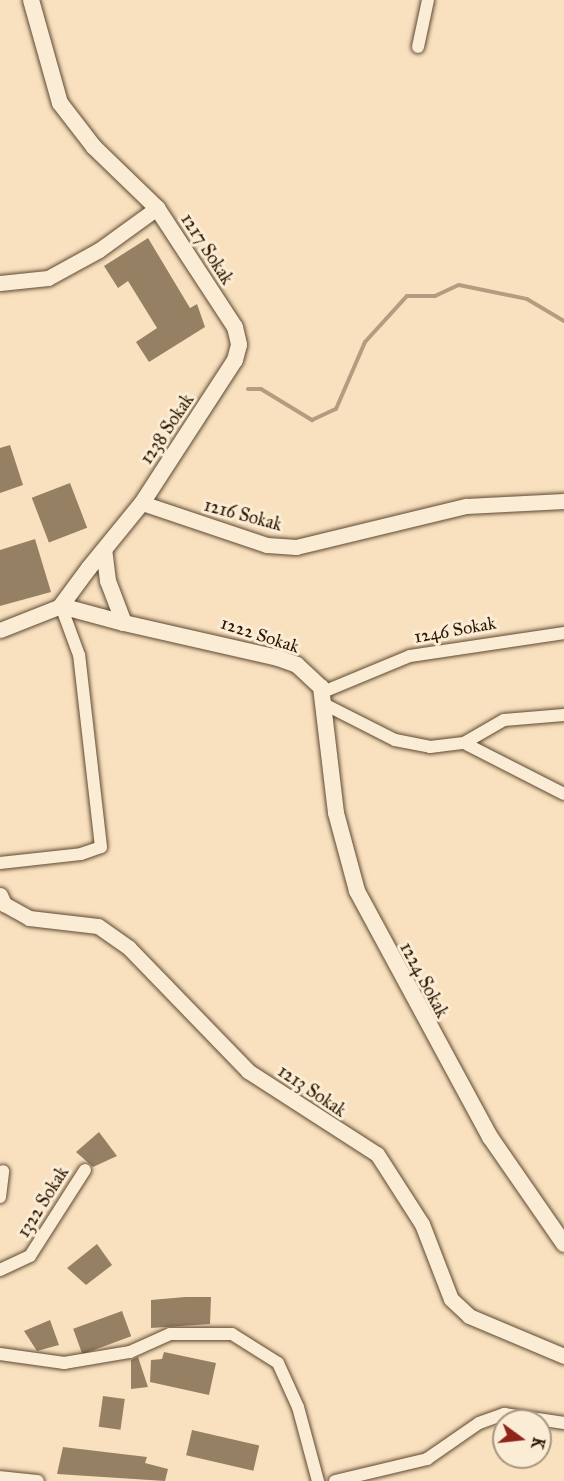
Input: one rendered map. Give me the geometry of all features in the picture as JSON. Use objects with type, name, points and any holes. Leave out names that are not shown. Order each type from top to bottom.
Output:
[{"type":"main road","points":[[31,0],[60,103],[94,147],[157,208]]},
{"type":"main road","name":"1217 Sokak","points":[[157,208],[235,327],[239,345],[224,376]]},
{"type":"main road","name":"1238 Sokak","points":[[142,503],[224,376]]},
{"type":"main road","points":[[61,606],[142,503]]},
{"type":"main road","points":[[104,550],[108,581],[124,623]]},
{"type":"main road","name":"1222 Sokak","points":[[61,606],[124,623],[278,658],[297,666],[324,699]]},
{"type":"main road","name":"1224 Sokak","points":[[324,699],[330,777],[357,891],[490,1137],[564,1244]]},
{"type":"street","points":[[418,47],[428,0]]},
{"type":"street","name":"1217 Sokak","points":[[0,283],[48,278],[157,208]]},
{"type":"street","name":"1216 Sokak","points":[[142,503],[267,545],[296,547],[466,506],[564,501]]},
{"type":"street","points":[[0,630],[61,606],[79,655],[101,847],[81,854],[0,863]]},
{"type":"street","name":"1246 Sokak","points":[[324,699],[410,656],[564,633]]},
{"type":"street","name":"1222 Sokak","points":[[324,699],[395,740],[430,747],[464,743],[504,720],[564,715]]},
{"type":"street","points":[[464,743],[564,794]]},
{"type":"street","name":"1213 Sokak","points":[[1,904],[29,918],[98,926],[129,948],[248,1071],[377,1154],[422,1224],[451,1299],[469,1316],[564,1356]]},
{"type":"street","name":"1322 Sokak","points":[[0,1270],[30,1256],[85,1170]]},
{"type":"street","points":[[0,1197],[3,1171]]},
{"type":"street","points":[[0,1354],[64,1362],[130,1352],[170,1334],[232,1334],[278,1363],[298,1407],[318,1481]]},
{"type":"street","points":[[335,1481],[427,1459],[479,1423],[504,1414],[564,1423]]},
{"type":"street","points":[[0,1477],[38,1481]]},
{"type":"building","points":[[148,238],[190,308],[197,304],[205,327],[149,362],[136,342],[157,328],[128,281],[118,288],[104,266]]},
{"type":"building","points":[[10,445],[23,485],[0,493],[0,448]]},
{"type":"building","points":[[70,483],[87,528],[49,543],[32,498]]},
{"type":"building","points":[[35,539],[51,592],[0,606],[0,550]]},
{"type":"building","points":[[99,1132],[117,1156],[93,1167],[76,1152]]},
{"type":"building","points":[[97,1244],[112,1265],[86,1285],[67,1268]]},
{"type":"building","points":[[211,1297],[210,1324],[151,1328],[151,1300]]},
{"type":"building","points":[[122,1311],[131,1336],[82,1354],[73,1329]]},
{"type":"building","points":[[50,1320],[59,1345],[37,1351],[24,1331]]},
{"type":"building","points":[[164,1352],[216,1363],[209,1395],[150,1382],[151,1360],[162,1359]]},
{"type":"building","points":[[138,1357],[148,1387],[131,1389],[131,1360]]},
{"type":"building","points":[[103,1396],[125,1399],[120,1430],[99,1427]]},
{"type":"building","points":[[192,1430],[259,1446],[253,1471],[186,1455]]},
{"type":"building","points":[[63,1447],[147,1457],[145,1463],[168,1469],[165,1481],[57,1474]]},
{"type":"waterway","points":[[248,389],[261,389],[312,420],[336,409],[365,342],[407,296],[435,296],[459,285],[527,299],[564,321]]}]
